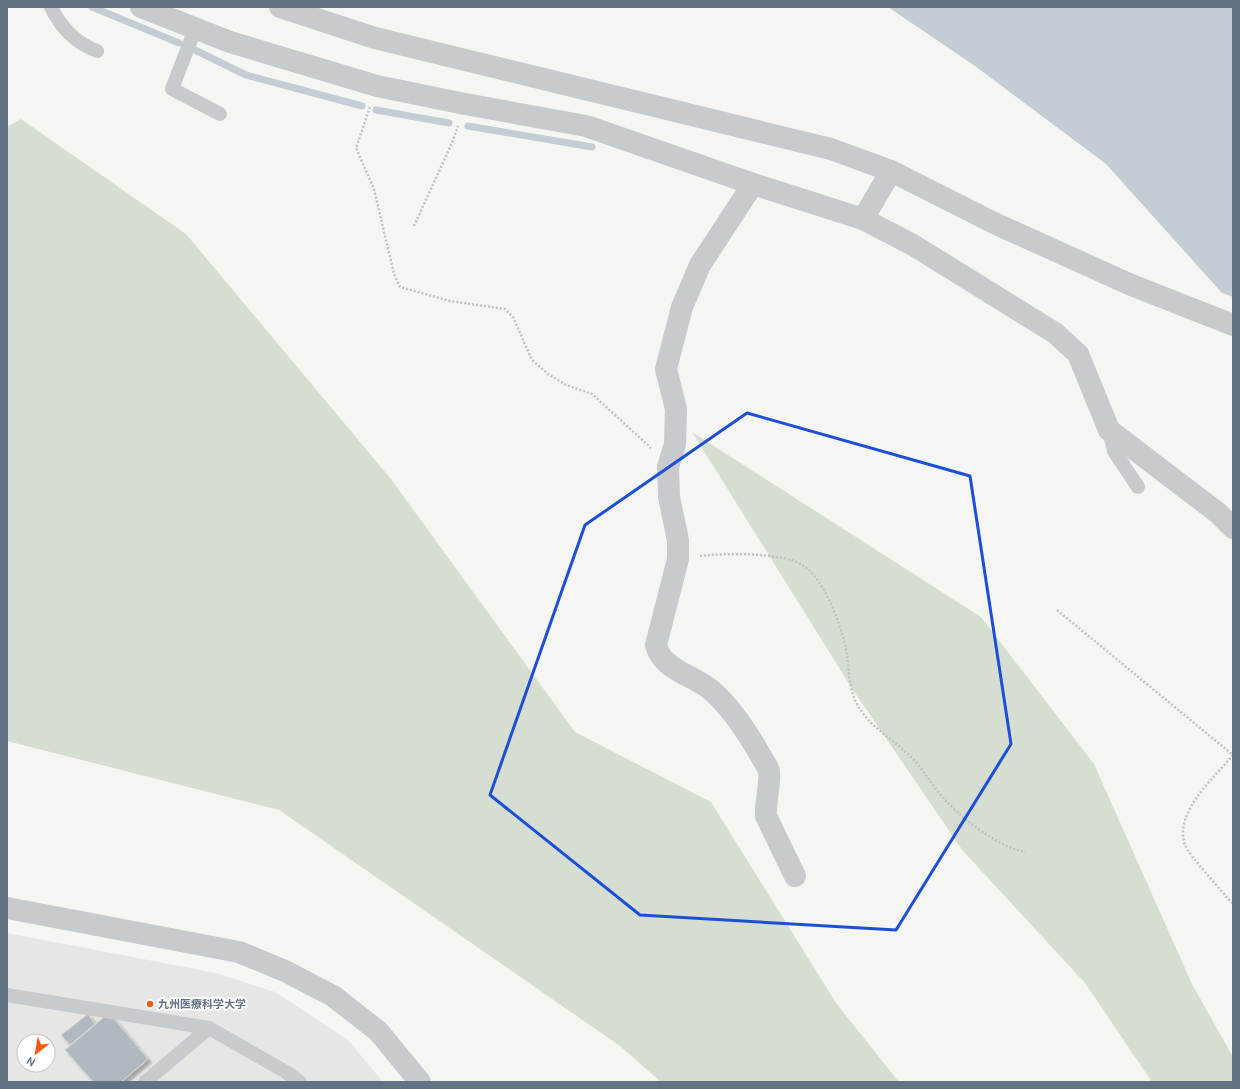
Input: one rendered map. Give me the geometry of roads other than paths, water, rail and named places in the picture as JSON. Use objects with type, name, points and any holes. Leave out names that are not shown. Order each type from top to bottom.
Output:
[{"type":"street","points":[[141,7],[230,42],[377,86],[586,126],[753,184],[863,219],[913,245],[1055,333],[1078,354],[1109,430],[1218,513],[1233,528]]},
{"type":"street","points":[[280,7],[375,38],[831,149],[891,171],[994,224],[1129,284],[1233,326]]},
{"type":"street","points":[[863,219],[891,171]]},
{"type":"street","points":[[753,184],[700,265],[682,307],[666,369],[676,408],[675,444],[668,466],[669,497],[678,540],[678,559],[656,645],[658,656],[684,675],[710,689],[735,714],[755,745],[770,771],[765,806],[766,816],[795,876]]},
{"type":"street","points":[[7,908],[239,952],[285,971],[333,996],[378,1031],[420,1082]]},
{"type":"lane","points":[[51,7],[58,22],[82,45],[97,51]]},
{"type":"lane","points":[[195,28],[172,89],[220,114]]},
{"type":"lane","points":[[1109,430],[1114,451],[1138,486]]},
{"type":"lane","points":[[7,995],[209,1028],[286,1072],[300,1082]]},
{"type":"lane","points":[[145,1082],[209,1028]]},
{"type":"waterway","points":[[92,7],[179,43]]},
{"type":"waterway","points":[[195,50],[246,75],[362,106]]},
{"type":"waterway","points":[[376,110],[449,123]]},
{"type":"waterway","points":[[468,126],[592,147]]},
{"type":"place","name":"九州医療科学大学","points":[[150,1004]]}]
